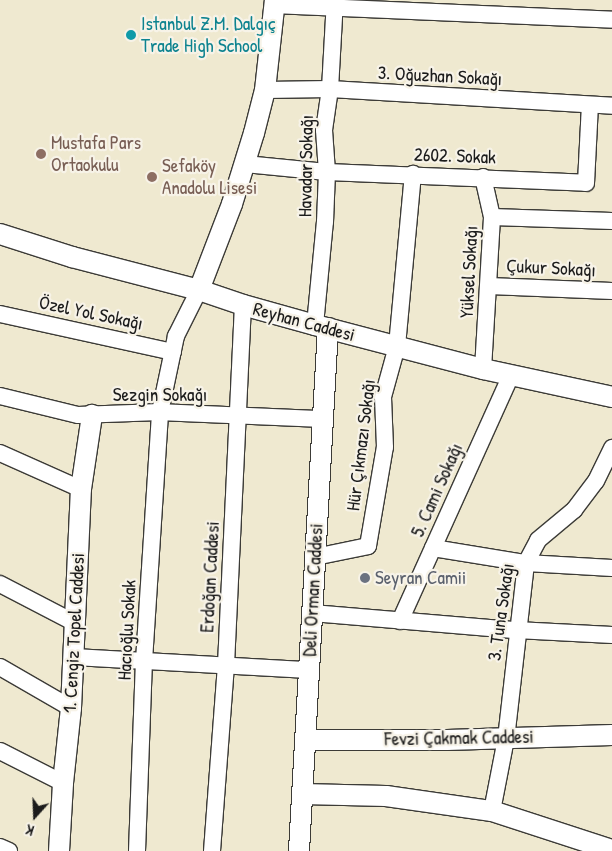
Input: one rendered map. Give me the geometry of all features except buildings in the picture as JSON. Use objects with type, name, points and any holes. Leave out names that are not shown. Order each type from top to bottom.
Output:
[{"type":"street","points":[[199,290],[232,204],[265,90],[275,2],[612,20]]},
{"type":"street","name":"Havadar Sokağı","points":[[322,327],[327,172],[324,130],[330,89],[334,4]]},
{"type":"street","name":"3. Oğuzhan Sokağı","points":[[265,90],[330,89],[612,106]]},
{"type":"street","name":"2602. Sokak","points":[[245,164],[327,172],[413,174],[586,183],[590,105]]},
{"type":"street","name":"Hür Çıkmazı Sokağı","points":[[315,557],[368,546],[385,447],[383,397],[397,346],[413,174]]},
{"type":"street","name":"Yüksel Sokağı","points":[[483,177],[492,217],[483,369]]},
{"type":"street","points":[[492,217],[612,221]]},
{"type":"street","name":"Reyhan Caddesi","points":[[0,234],[72,258],[199,290],[243,305],[322,327],[483,369],[612,397]]},
{"type":"street","name":"Çukur Sokağı","points":[[489,286],[612,291]]},
{"type":"street","name":"Hacıoğlu Sokak","points":[[137,851],[144,661],[160,412],[176,336],[199,290]]},
{"type":"street","name":"Erdoğan Caddesi","points":[[212,851],[226,665],[243,305]]},
{"type":"street","name":"Özel Yol Sokağı","points":[[0,314],[173,352]]},
{"type":"street","name":"Deli Orman Caddesi","points":[[299,851],[315,557],[321,419],[322,327]]},
{"type":"street","name":"5. Cami Sokağı","points":[[400,621],[511,375]]},
{"type":"street","name":"Sezgin Sokağı","points":[[0,396],[78,415],[160,412],[321,419]]},
{"type":"street","name":"1. Cengiz Topel Caddesi","points":[[59,851],[63,782],[71,708],[81,489],[92,415]]},
{"type":"street","name":"3. Tuna Sokağı","points":[[492,811],[506,738],[516,630],[526,563],[538,540],[574,510],[596,481],[612,448]]},
{"type":"street","points":[[0,453],[81,489]]},
{"type":"street","points":[[433,548],[526,563],[612,568]]},
{"type":"street","points":[[0,584],[75,623]]},
{"type":"street","points":[[312,613],[516,630],[612,635]]},
{"type":"street","points":[[74,657],[309,670]]},
{"type":"street","points":[[0,667],[71,708]]},
{"type":"street","name":"Fevzi Çakmak Caddesi","points":[[306,740],[612,735]]},
{"type":"street","points":[[0,751],[63,782]]},
{"type":"street","points":[[302,794],[386,796],[492,811],[612,850]]},
{"type":"street","points":[[0,847],[9,851]]},
{"type":"place","name":"Istanbul Z.M. Dalgıç Trade High School","points":[[131,35]]},
{"type":"place","name":"Mustafa Pars Ortaokulu","points":[[41,154]]},
{"type":"place","name":"Sefaköy Anadolu Lisesi","points":[[152,177]]},
{"type":"place","name":"Seyran Camii","points":[[365,578]]}]
